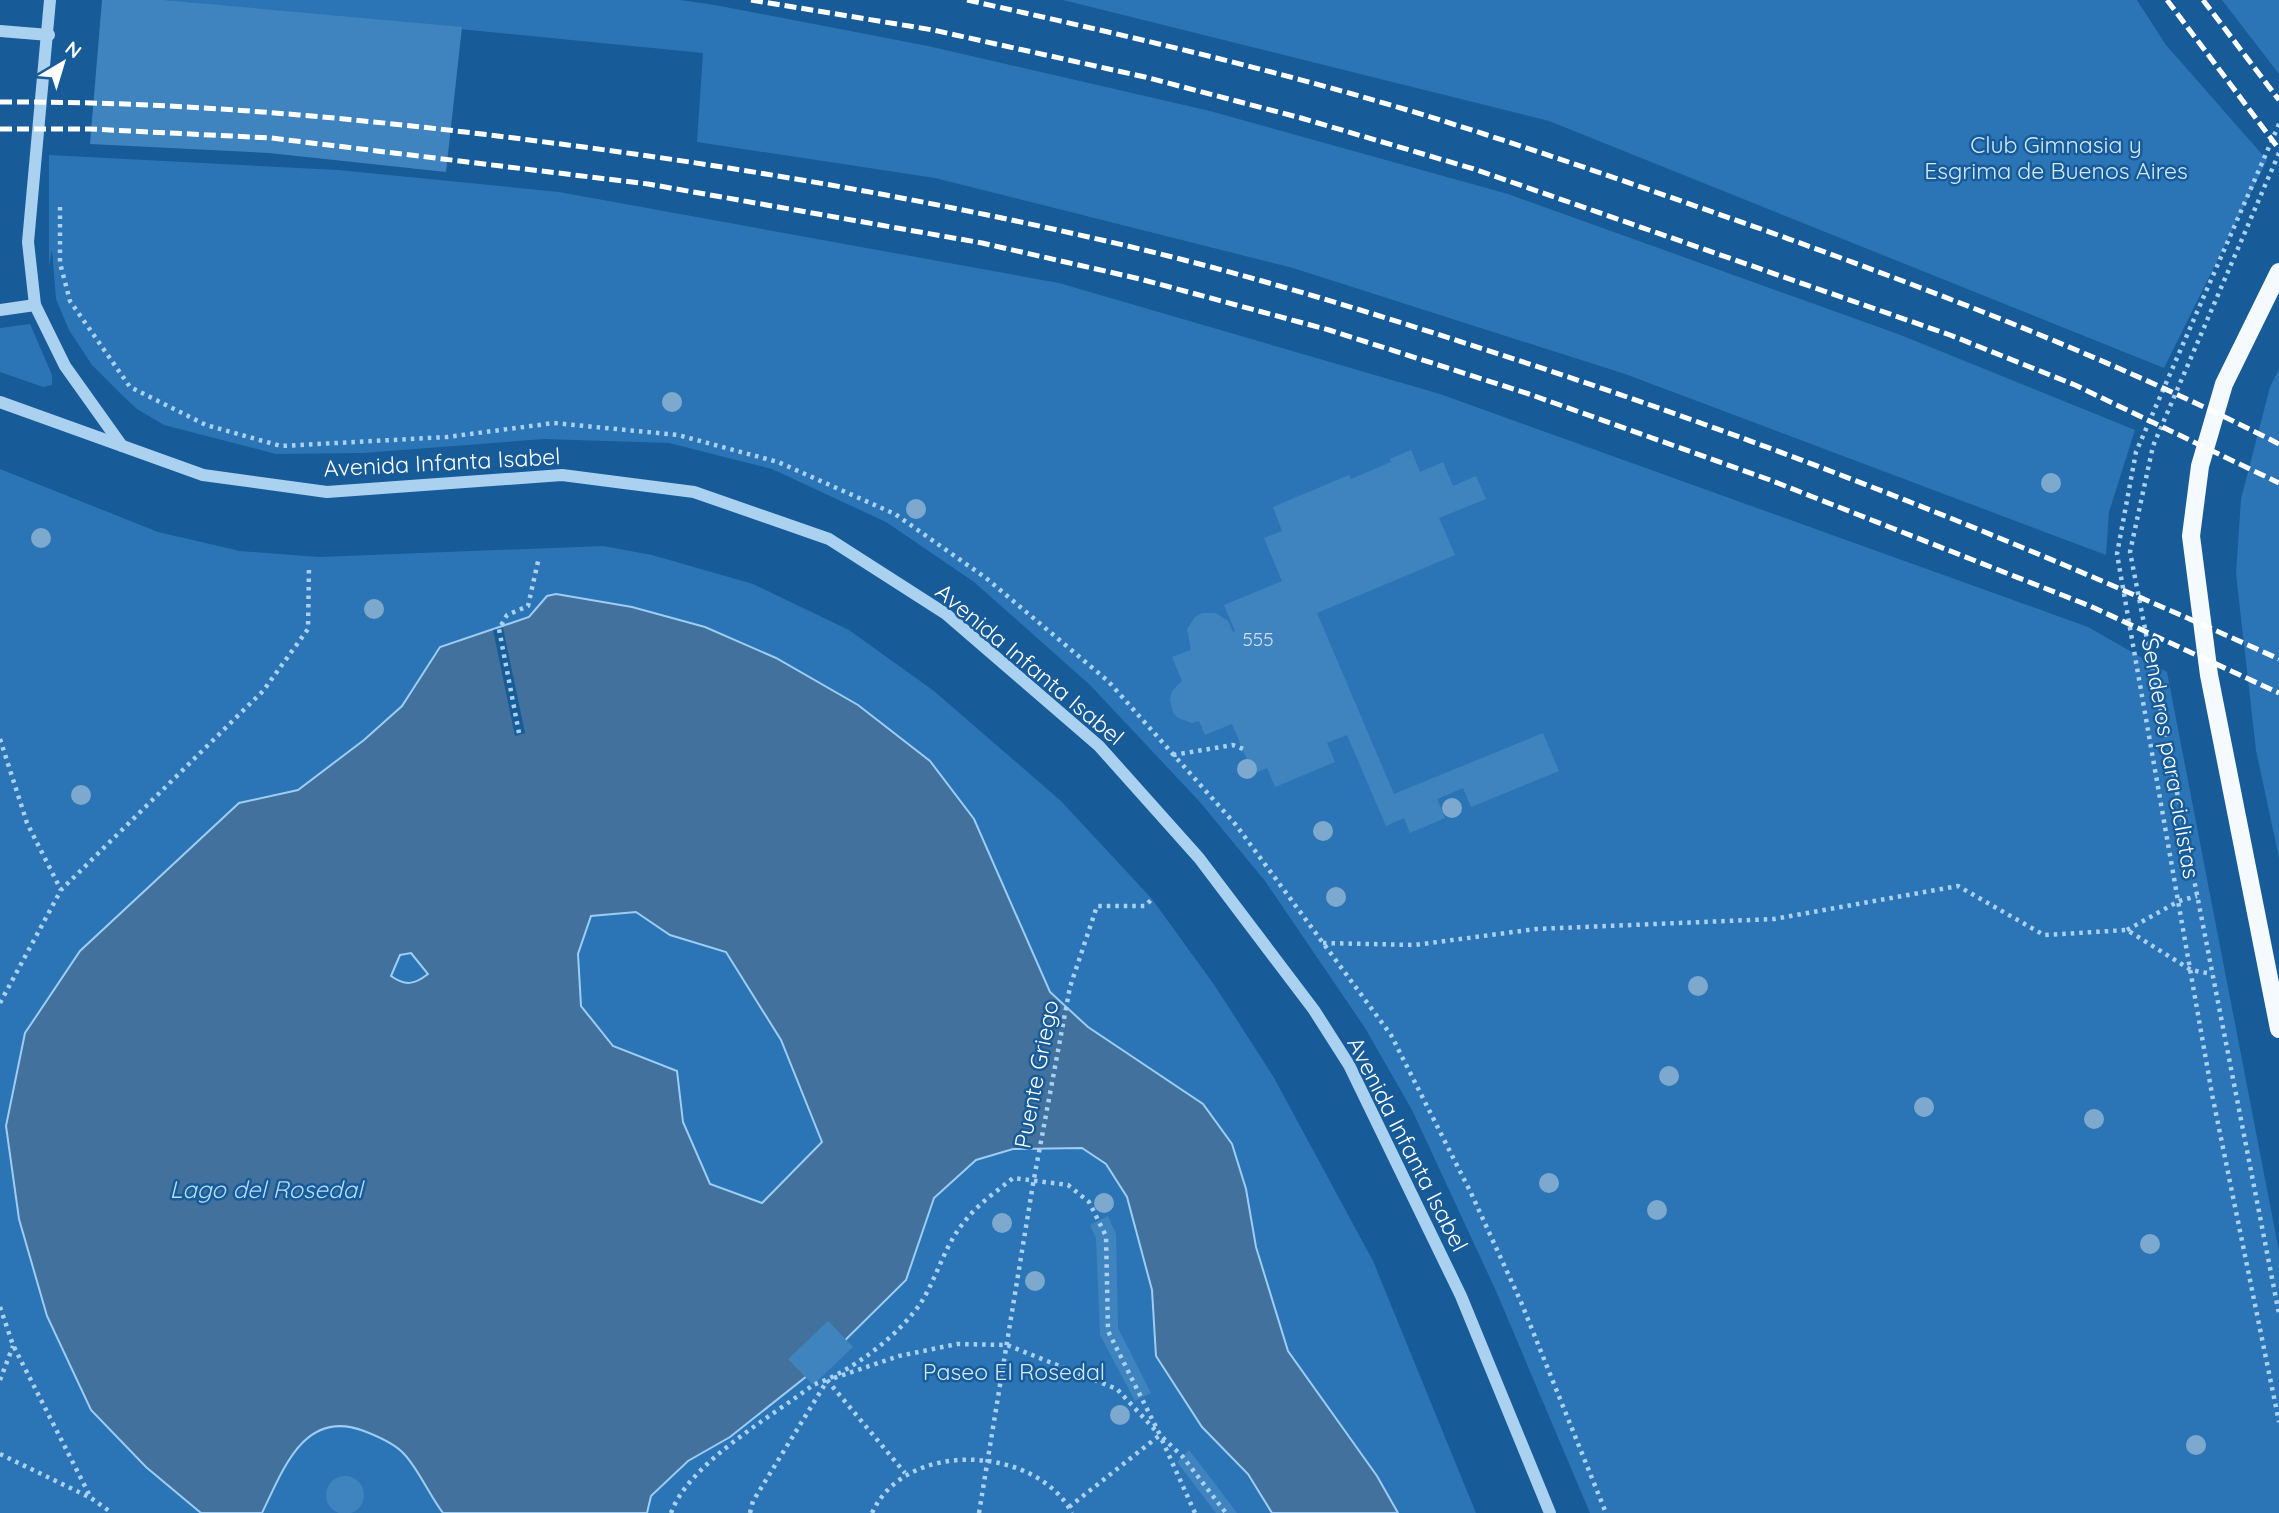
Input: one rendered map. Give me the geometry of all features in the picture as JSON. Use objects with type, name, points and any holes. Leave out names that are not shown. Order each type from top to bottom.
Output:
[{"type":"main road","points":[[2279,272],[2224,384],[2200,466],[2190,536],[2209,676],[2279,1028]]},
{"type":"street","points":[[51,0],[27,242],[35,305],[65,366],[122,446]]},
{"type":"street","points":[[0,32],[49,35]]},
{"type":"street","points":[[0,310],[35,305]]},
{"type":"street","name":"Avenida Infanta Isabel","points":[[0,402],[204,475],[327,492],[562,475],[694,492],[829,539],[946,614],[1099,746],[1199,858],[1314,1010],[1349,1065],[1461,1296],[1550,1513]]},
{"type":"path","name":"Senderos para ciclistas","points":[[2279,124],[2136,452],[2116,554],[2212,1094],[2279,1422]]},
{"type":"path","points":[[60,195],[60,263],[70,301],[130,387],[206,425],[281,446],[447,438],[554,423]]},
{"type":"path","points":[[519,733],[499,629],[507,615],[528,606],[539,557]]},
{"type":"path","points":[[0,1003],[61,890],[263,691],[308,629],[309,566]]},
{"type":"path","points":[[0,739],[27,823],[61,890]]},
{"type":"path","points":[[1173,755],[1233,746],[1243,749]]},
{"type":"path","points":[[1322,943],[1415,946],[1536,929],[1774,919],[1958,886],[2045,935],[2127,930],[2179,901],[2197,896]]},
{"type":"path","name":"Puente Griego","points":[[979,1513],[1036,1168],[1070,987],[1097,906],[1145,906],[1152,899]]},
{"type":"path","points":[[2127,930],[2191,970],[2212,974]]},
{"type":"path","points":[[750,1513],[753,1500],[827,1380],[886,1342],[921,1302],[951,1240],[966,1218],[1013,1178],[1068,1185],[1088,1202],[1106,1236],[1108,1331],[1195,1513]]},
{"type":"path","points":[[0,1307],[13,1345],[92,1498]]},
{"type":"path","points":[[671,1513],[677,1496],[715,1458],[813,1385],[899,1356],[957,1344],[1007,1345],[1117,1389],[1183,1457],[1226,1513]]},
{"type":"path","points":[[0,1380],[13,1345]]},
{"type":"path","points":[[827,1380],[905,1473]]},
{"type":"path","points":[[1069,1507],[1160,1436]]},
{"type":"path","points":[[0,1454],[92,1498],[112,1513]]},
{"type":"path","points":[[872,1513],[905,1473],[956,1459],[988,1461],[1035,1476],[1069,1507],[1072,1513]]},
{"type":"green space","points":[[164,0],[680,0],[715,5],[928,46],[1210,111],[1508,194],[1898,334],[2135,430],[2109,512],[2106,555],[1625,374],[1293,268],[935,178],[697,142],[703,53]]},
{"type":"green space","name":"Club Gimnasia y Esgrima de Buenos Aires","points":[[1063,0],[2137,0],[2166,45],[2267,160],[2164,368],[1549,121]]},
{"type":"green space","points":[[2222,0],[2279,0],[2279,74]]},
{"type":"green space","points":[[49,155],[338,170],[559,192],[1059,283],[1440,394],[2088,627],[2167,672],[2279,1251],[2279,1513],[1590,1513],[1496,1291],[1412,1110],[1365,1028],[1265,881],[1199,801],[1090,685],[974,582],[886,522],[772,469],[669,443],[544,439],[363,453],[276,454],[164,425],[137,409],[92,365],[69,330],[56,299],[52,250],[49,266]]},
{"type":"green space","points":[[30,324],[52,375],[52,385],[43,387],[0,372],[0,328]]},
{"type":"green space","points":[[2279,369],[2279,858],[2256,750],[2236,574],[2241,499],[2270,387]]},
{"type":"green space","name":"Lago del Rosedal","points":[[0,469],[158,532],[240,551],[319,557],[603,546],[652,555],[753,584],[849,630],[934,691],[1061,801],[1152,899],[1215,986],[1273,1076],[1373,1261],[1476,1513],[0,1513]]},
{"type":"water","name":"Lago del Rosedal","points":[[556,594],[632,607],[705,627],[776,658],[858,705],[930,761],[974,819],[1050,992],[1088,1027],[1203,1104],[1232,1144],[1246,1189],[1256,1247],[1288,1351],[1377,1476],[1398,1513],[1272,1513],[1248,1474],[1202,1427],[1156,1356],[1152,1290],[1127,1197],[1106,1164],[1082,1148],[1013,1149],[976,1160],[934,1198],[906,1280],[817,1368],[730,1437],[688,1461],[651,1496],[647,1513],[443,1513],[401,1451],[375,1435],[343,1426],[326,1428],[298,1447],[278,1479],[262,1513],[201,1513],[146,1467],[91,1410],[47,1316],[19,1219],[6,1126],[25,1033],[80,951],[239,803],[298,790],[364,740],[402,706],[440,647],[529,617],[547,596]],"holes":[[[636,912],[670,935],[726,952],[781,1040],[822,1142],[762,1203],[710,1184],[683,1122],[677,1071],[613,1046],[581,1006],[578,954],[591,916]],[[411,953],[428,974],[409,983],[391,976],[400,955]]]},
{"type":"pier","points":[[503,628],[525,733],[515,736],[493,630]]},
{"type":"building","points":[[102,0],[164,0],[462,27],[446,172],[269,153],[90,144]]},
{"type":"building","points":[[1411,450],[1420,472],[1443,462],[1453,486],[1476,476],[1486,499],[1439,518],[1455,555],[1317,613],[1394,794],[1543,733],[1559,771],[1471,807],[1463,788],[1437,799],[1445,818],[1410,833],[1404,818],[1386,826],[1347,735],[1327,743],[1335,762],[1275,787],[1267,768],[1253,774],[1232,724],[1205,735],[1199,721],[1192,723],[1173,713],[1170,699],[1172,691],[1182,681],[1172,657],[1191,650],[1187,629],[1195,617],[1202,613],[1216,613],[1228,621],[1233,632],[1235,631],[1224,605],[1282,581],[1264,538],[1282,531],[1273,507],[1349,475],[1351,479],[1391,462],[1390,459]]},
{"type":"building","points":[[1108,1216],[1116,1234],[1118,1328],[1151,1393],[1135,1401],[1100,1335],[1096,1238],[1090,1225]]},
{"type":"building","points":[[828,1321],[853,1347],[813,1385],[788,1359]]},
{"type":"building","points":[[1189,1450],[1237,1513],[1216,1513],[1177,1462]]},
{"type":"building","points":[[345,1476],[359,1481],[364,1495],[359,1509],[345,1514],[331,1509],[326,1495],[331,1481]]},
{"type":"railway","points":[[751,0],[933,30],[1145,77],[1301,118],[1474,169],[1950,335],[2075,385],[2279,483]]},
{"type":"railway","points":[[967,0],[1294,78],[1423,115],[1557,158],[1764,230],[1960,303],[2153,384],[2279,444]]},
{"type":"railway","points":[[2167,0],[2279,149]]},
{"type":"railway","points":[[2203,0],[2279,100]]},
{"type":"railway","points":[[0,102],[142,105],[285,114],[568,145],[712,165],[856,190],[998,217],[1140,249],[1355,308],[1585,382],[1686,418],[1985,532],[2279,659]]},
{"type":"railway","points":[[0,129],[90,129],[271,138],[648,184],[982,243],[1140,279],[1329,330],[1529,394],[1770,480],[2090,606],[2279,693]]},
{"type":"park label","name":"Paseo El Rosedal","points":[[1014,1371]]}]
